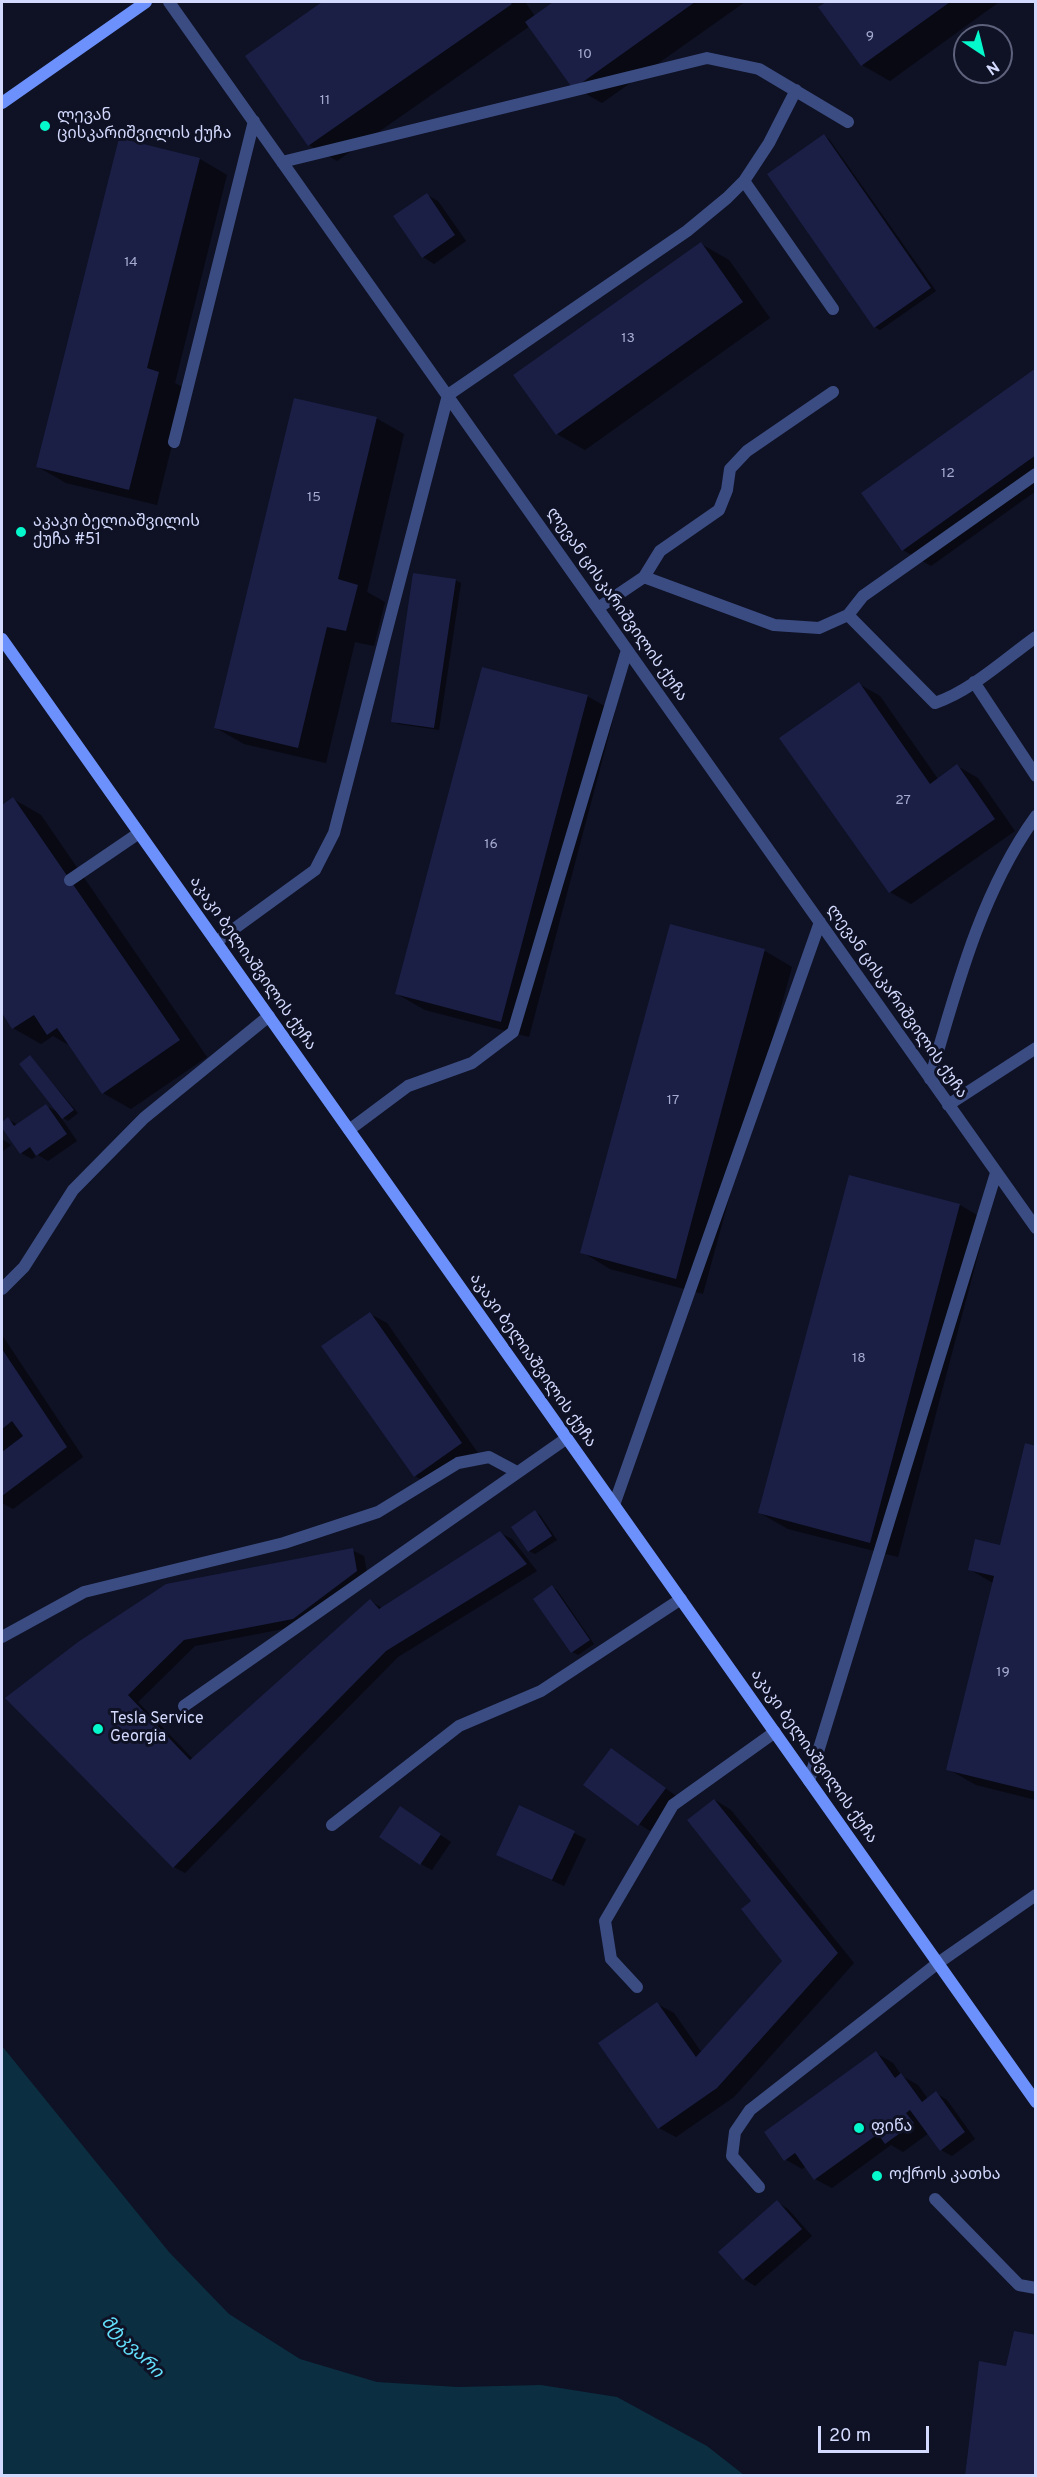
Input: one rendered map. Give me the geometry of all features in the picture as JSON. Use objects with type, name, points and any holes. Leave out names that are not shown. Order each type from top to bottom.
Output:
[{"type":"main road","points":[[2,103],[146,2]]},
{"type":"main road","name":"აკაკი ბელიაშვილის ქუჩა","points":[[2,639],[1035,2102]]},
{"type":"street","name":"ლევან ცისკარიშვილის ქუჩა","points":[[169,2],[1035,1228]]},
{"type":"street","points":[[282,162],[707,58],[759,69],[848,122]]},
{"type":"street","points":[[216,942],[315,870],[334,833],[448,395],[687,231],[744,181],[769,143],[796,90]]},
{"type":"street","points":[[174,442],[254,121]]},
{"type":"street","points":[[744,181],[833,309]]},
{"type":"street","points":[[597,608],[644,577],[660,551],[719,510],[727,490],[730,469],[747,451],[833,392]]},
{"type":"street","points":[[644,577],[774,625],[819,628],[848,615],[863,596],[1035,474]]},
{"type":"street","points":[[848,615],[935,703],[947,699],[974,682],[1035,637]]},
{"type":"street","points":[[349,1130],[408,1086],[472,1063],[513,1032],[627,650]]},
{"type":"street","points":[[974,682],[1035,776]]},
{"type":"street","points":[[930,1079],[979,924],[1011,856],[1035,816]]},
{"type":"street","points":[[70,880],[139,833]]},
{"type":"street","points":[[614,1505],[820,922]]},
{"type":"street","points":[[2,1288],[24,1267],[73,1190],[144,1118],[269,1016]]},
{"type":"street","points":[[948,1105],[1035,1048]]},
{"type":"street","points":[[810,1781],[996,1173]]},
{"type":"street","points":[[184,1706],[567,1438]]},
{"type":"street","points":[[2,1637],[84,1592],[284,1543],[378,1512],[458,1463],[489,1456],[517,1472]]},
{"type":"street","points":[[332,1826],[459,1726],[541,1690],[681,1599]]},
{"type":"street","points":[[637,1987],[611,1959],[605,1921],[673,1805],[775,1732]]},
{"type":"street","points":[[759,2187],[732,2156],[735,2132],[750,2110],[938,1963],[1035,1895]]},
{"type":"street","points":[[935,2199],[1019,2285],[1035,2288]]},
{"type":"water","name":"მტკვარი","points":[[2,2046],[169,2252],[229,2314],[300,2359],[377,2382],[458,2387],[541,2385],[617,2397],[707,2446],[744,2475],[2,2475]]},
{"type":"building","points":[[322,2],[510,2],[512,4],[308,146],[245,56]]},
{"type":"building","points":[[553,2],[695,2],[573,89],[525,22]]},
{"type":"building","points":[[826,2],[950,2],[861,66],[818,7]]},
{"type":"building","points":[[824,134],[931,288],[874,328],[767,174]]},
{"type":"building","points":[[119,138],[200,158],[147,368],[159,372],[129,490],[36,467]]},
{"type":"building","points":[[427,193],[455,235],[422,258],[393,216]]},
{"type":"building","points":[[701,242],[743,302],[556,435],[513,375]]},
{"type":"building","points":[[1036,368],[1036,455],[902,551],[861,493]]},
{"type":"building","points":[[294,398],[377,417],[338,579],[358,585],[346,631],[327,627],[298,748],[214,728]]},
{"type":"building","points":[[413,573],[456,579],[434,728],[391,722]]},
{"type":"building","points":[[482,667],[588,695],[501,1022],[395,994]]},
{"type":"building","points":[[859,682],[930,784],[957,764],[995,819],[889,893],[779,738]]},
{"type":"building","points":[[13,797],[180,1040],[102,1094],[57,1028],[47,1035],[34,1015],[12,1029],[2,1013],[2,805]]},
{"type":"building","points":[[670,924],[765,949],[676,1279],[580,1253]]},
{"type":"building","points":[[30,1055],[74,1110],[62,1119],[19,1064]]},
{"type":"building","points":[[46,1104],[67,1134],[36,1156],[30,1147],[20,1154],[2,1128],[2,1122],[8,1117],[14,1126]]},
{"type":"building","points":[[849,1175],[960,1204],[870,1543],[758,1513]]},
{"type":"building","points":[[370,1312],[462,1443],[414,1477],[321,1346]]},
{"type":"building","points":[[2,1349],[67,1447],[2,1496],[2,1452],[23,1436],[12,1421],[2,1429]]},
{"type":"building","points":[[1025,1443],[1036,1446],[1036,1792],[946,1770],[994,1576],[968,1570],[975,1539],[1000,1545]]},
{"type":"building","points":[[535,1510],[552,1536],[528,1552],[511,1527]]},
{"type":"building","name":"Tesla Service Georgia","points":[[500,1531],[527,1564],[386,1651],[173,1868],[5,1698],[78,1642],[166,1584],[353,1548],[357,1571],[293,1619],[184,1640],[128,1695],[190,1760],[370,1599],[379,1609]]},
{"type":"building","points":[[552,1585],[590,1640],[571,1653],[533,1599]]},
{"type":"building","points":[[611,1748],[666,1788],[638,1826],[583,1785]]},
{"type":"building","points":[[714,1799],[838,1953],[717,2088],[658,2129],[598,2043],[657,2002],[696,2057],[782,1961],[741,1909],[751,1901],[687,1820]]},
{"type":"building","points":[[519,1805],[575,1831],[552,1880],[496,1855]]},
{"type":"building","points":[[400,1806],[441,1834],[420,1865],[379,1837]]},
{"type":"building","points":[[876,2051],[895,2078],[901,2073],[922,2102],[936,2091],[965,2132],[940,2151],[910,2110],[906,2113],[914,2123],[885,2144],[878,2134],[814,2180],[795,2153],[784,2161],[764,2132]]},
{"type":"building","points":[[777,2200],[802,2229],[743,2280],[718,2252]]},
{"type":"building","points":[[1014,2331],[1036,2335],[1036,2476],[965,2476],[979,2361],[1006,2366]]},
{"type":"place","name":"ლევან ცისკარიშვილის ქუჩა","points":[[45,126]]},
{"type":"place","name":"აკაკი ბელიაშვილის ქუჩა #51","points":[[21,532]]},
{"type":"place","name":"Tesla Service Georgia","points":[[98,1729]]},
{"type":"place","name":"ფიწა","points":[[859,2128]]},
{"type":"place","name":"ოქროს კათხა","points":[[877,2176]]}]
